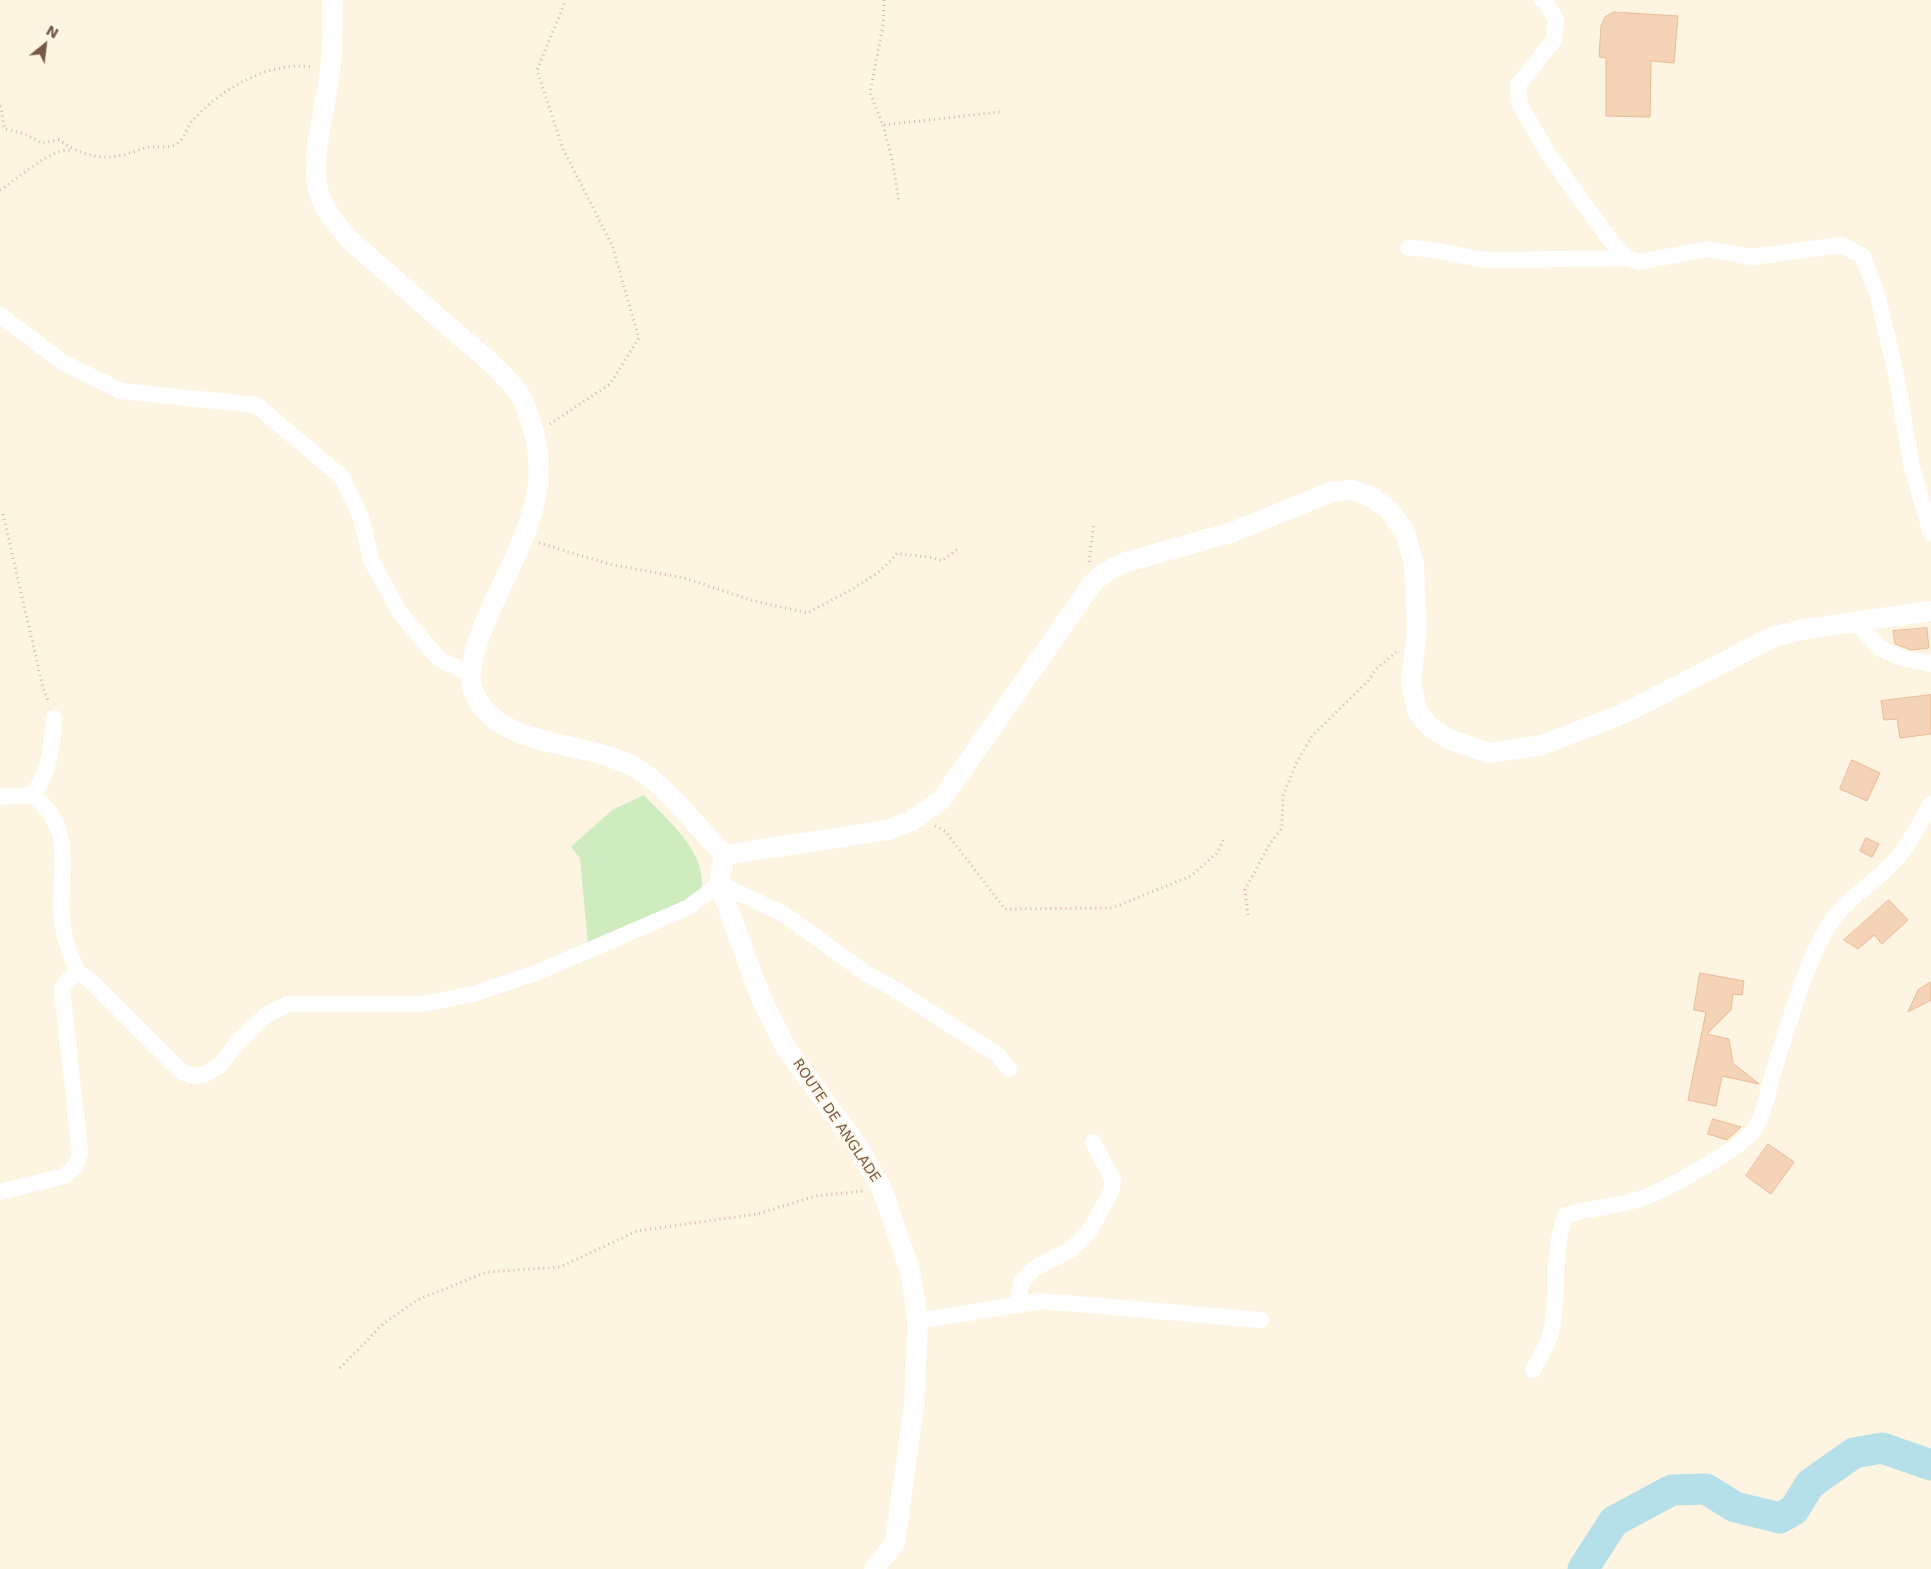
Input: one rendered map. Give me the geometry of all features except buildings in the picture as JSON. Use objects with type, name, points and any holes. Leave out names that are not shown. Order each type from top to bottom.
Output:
[{"type":"street","points":[[334,0],[330,69],[316,166],[317,186],[323,202],[334,222],[350,240],[496,368],[522,400],[535,434],[540,483],[524,538],[480,637],[470,674],[472,691],[486,713],[520,734],[613,759],[635,768],[654,782],[724,855]]},
{"type":"street","points":[[1542,0],[1545,1],[1556,20],[1554,40],[1518,86],[1520,105],[1549,156],[1610,240],[1627,258]]},
{"type":"street","points":[[1408,248],[1434,249],[1473,259],[1627,258],[1640,262],[1706,249],[1752,257],[1842,245],[1863,256],[1878,297],[1896,374],[1911,464],[1931,532]]},
{"type":"street","points":[[0,315],[64,363],[120,391],[256,405],[342,476],[361,517],[371,560],[400,613],[439,659],[470,674]]},
{"type":"street","points":[[724,855],[888,830],[911,821],[942,799],[1092,584],[1103,574],[1124,563],[1233,532],[1331,492],[1352,490],[1372,498],[1390,511],[1404,532],[1414,564],[1417,630],[1411,681],[1417,711],[1429,726],[1450,740],[1489,753],[1542,746],[1625,714],[1773,637],[1800,630],[1931,611]]},
{"type":"street","points":[[1856,623],[1881,649],[1902,658],[1931,664]]},
{"type":"street","points":[[0,797],[32,795],[42,784],[51,750],[54,718]]},
{"type":"street","points":[[32,795],[47,809],[59,831],[63,852],[61,910],[70,956],[78,974],[88,978],[182,1072],[193,1076],[205,1074],[219,1066],[239,1041],[266,1015],[288,1004],[423,1004],[473,994],[538,972],[689,907],[719,884],[724,855]]},
{"type":"street","points":[[1533,1370],[1549,1338],[1556,1280],[1556,1254],[1560,1229],[1566,1215],[1590,1208],[1640,1199],[1736,1148],[1753,1130],[1761,1112],[1787,1030],[1816,951],[1829,924],[1842,908],[1872,883],[1899,856],[1931,804]]},
{"type":"street","points":[[719,884],[782,913],[867,974],[891,987],[998,1055],[1009,1069]]},
{"type":"street","name":"ROUTE DE ANGLADE","points":[[719,884],[762,1000],[786,1048],[856,1144],[882,1189],[910,1270],[918,1321],[914,1406],[895,1543],[874,1569]]},
{"type":"street","points":[[0,1192],[64,1176],[76,1166],[80,1153],[62,989],[69,979],[78,974]]},
{"type":"street","points":[[1017,1304],[1022,1281],[1035,1268],[1069,1251],[1089,1232],[1111,1192],[1113,1180],[1093,1142]]},
{"type":"street","points":[[918,1321],[1041,1301],[1261,1320]]},
{"type":"path","points":[[535,434],[610,384],[639,338],[612,245],[563,149],[537,70],[566,0]]},
{"type":"path","points":[[884,0],[883,25],[870,93],[883,125],[893,164],[899,202]]},
{"type":"path","points":[[0,190],[43,159],[52,157],[63,149],[97,157],[122,156],[152,147],[166,148],[177,144],[191,123],[211,104],[240,84],[275,68],[303,66],[330,69]]},
{"type":"path","points":[[0,106],[3,114],[2,123],[5,129],[13,130],[22,135],[34,136],[41,143],[59,140],[72,150]]},
{"type":"path","points":[[883,125],[1000,112]]},
{"type":"path","points":[[3,514],[43,688],[54,718]]},
{"type":"path","points":[[1092,584],[1088,556],[1094,523]]},
{"type":"path","points":[[524,538],[609,564],[684,578],[754,601],[808,613],[890,563],[897,553],[908,556],[933,557],[942,562],[959,548]]},
{"type":"path","points":[[1248,915],[1246,890],[1269,846],[1282,828],[1283,795],[1296,762],[1312,736],[1369,680],[1375,670],[1417,630]]},
{"type":"path","points":[[922,814],[937,829],[946,830],[1006,909],[1112,908],[1191,876],[1218,852],[1224,838]]},
{"type":"path","points":[[340,1368],[383,1324],[417,1300],[487,1272],[560,1266],[637,1231],[757,1214],[816,1196],[882,1189]]},
{"type":"green space","points":[[644,795],[676,829],[695,855],[702,883],[699,898],[588,944],[580,858],[571,847],[612,810]]},
{"type":"waterway","points":[[1583,1569],[1614,1521],[1672,1490],[1706,1489],[1735,1507],[1780,1518],[1794,1510],[1810,1484],[1854,1453],[1882,1448],[1931,1465]]}]
